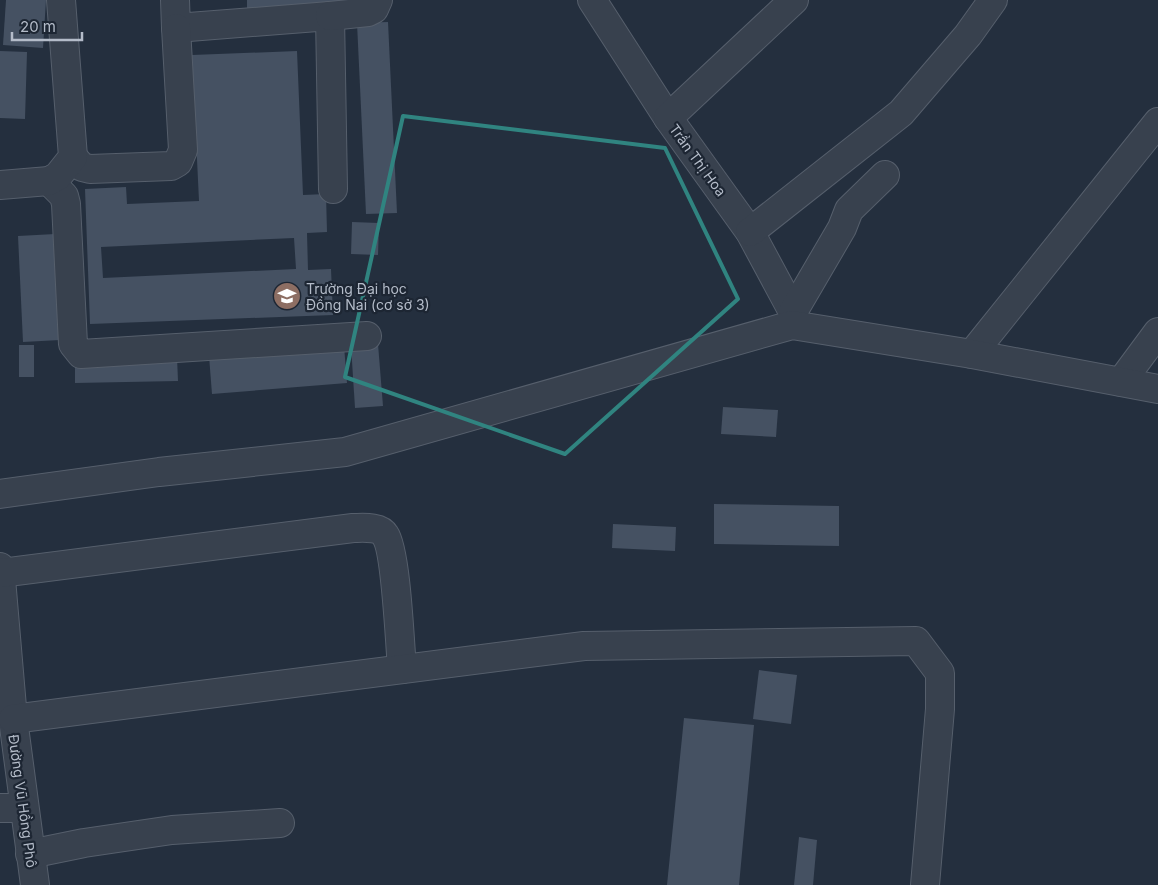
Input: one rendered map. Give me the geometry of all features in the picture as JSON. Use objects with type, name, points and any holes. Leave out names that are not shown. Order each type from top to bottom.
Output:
[{"type":"street","points":[[61,0],[73,157],[76,163],[90,169],[171,166],[178,162],[182,150],[175,0]]},
{"type":"street","points":[[176,28],[233,11],[330,16],[368,12],[374,9],[378,0]]},
{"type":"street","name":"Trần Thị Hoa","points":[[592,0],[668,118],[750,232],[792,318]]},
{"type":"street","points":[[668,118],[794,0]]},
{"type":"street","points":[[750,232],[901,113],[968,35],[993,0]]},
{"type":"street","points":[[330,16],[333,189]]},
{"type":"street","points":[[972,354],[1158,122]]},
{"type":"street","points":[[0,184],[49,181],[58,176],[73,157]]},
{"type":"street","points":[[792,318],[842,228],[849,210],[886,175]]},
{"type":"street","points":[[49,181],[64,196],[66,204],[72,344],[81,354],[367,336]]},
{"type":"street","points":[[0,494],[159,472],[344,452],[792,318],[1158,389]]},
{"type":"street","points":[[1121,382],[1158,332]]},
{"type":"street","points":[[0,573],[353,528],[380,530],[386,535],[392,557],[402,669]]},
{"type":"street","name":"Đường Vũ Hồng Phô","points":[[0,567],[13,719],[12,808],[30,854],[35,885]]},
{"type":"street","points":[[13,719],[584,646],[916,641],[940,673],[940,708],[924,885]]},
{"type":"street","points":[[30,854],[84,843],[172,830],[280,823]]},
{"type":"highlighted area","points":[[403,116],[665,148],[738,299],[565,454],[345,377]]},
{"type":"building","points":[[6,0],[46,0],[43,48],[3,45]]},
{"type":"building","points":[[247,0],[362,0],[247,12]]},
{"type":"building","points":[[388,22],[397,213],[366,214],[357,23]]},
{"type":"building","points":[[0,51],[27,52],[25,119],[0,118]]},
{"type":"building","points":[[297,51],[303,195],[326,194],[327,232],[307,233],[308,270],[331,269],[333,315],[90,324],[85,189],[126,187],[127,204],[199,201],[192,55]],"holes":[[[294,238],[296,269],[103,278],[101,247]]]},
{"type":"building","points":[[352,222],[379,223],[378,255],[351,254]]},
{"type":"building","points":[[55,234],[60,340],[23,342],[18,236]]},
{"type":"building","points":[[378,344],[383,406],[355,408],[351,346]]},
{"type":"building","points":[[19,345],[34,345],[34,377],[19,377]]},
{"type":"building","points":[[344,346],[347,383],[212,394],[209,356]]},
{"type":"building","points":[[177,357],[178,381],[75,383],[75,360]]},
{"type":"building","points":[[723,407],[778,410],[776,437],[721,434]]},
{"type":"building","points":[[714,504],[839,506],[839,546],[714,544]]},
{"type":"building","points":[[613,524],[676,527],[675,551],[612,548]]},
{"type":"building","points":[[759,670],[797,675],[791,724],[753,719]]},
{"type":"building","points":[[684,718],[754,725],[739,885],[667,885]]},
{"type":"building","points":[[799,837],[817,840],[813,885],[794,885]]},
{"type":"place","name":"Trường Đại học Đồng Nai (cơ sở 3)","points":[[287,296]]}]
